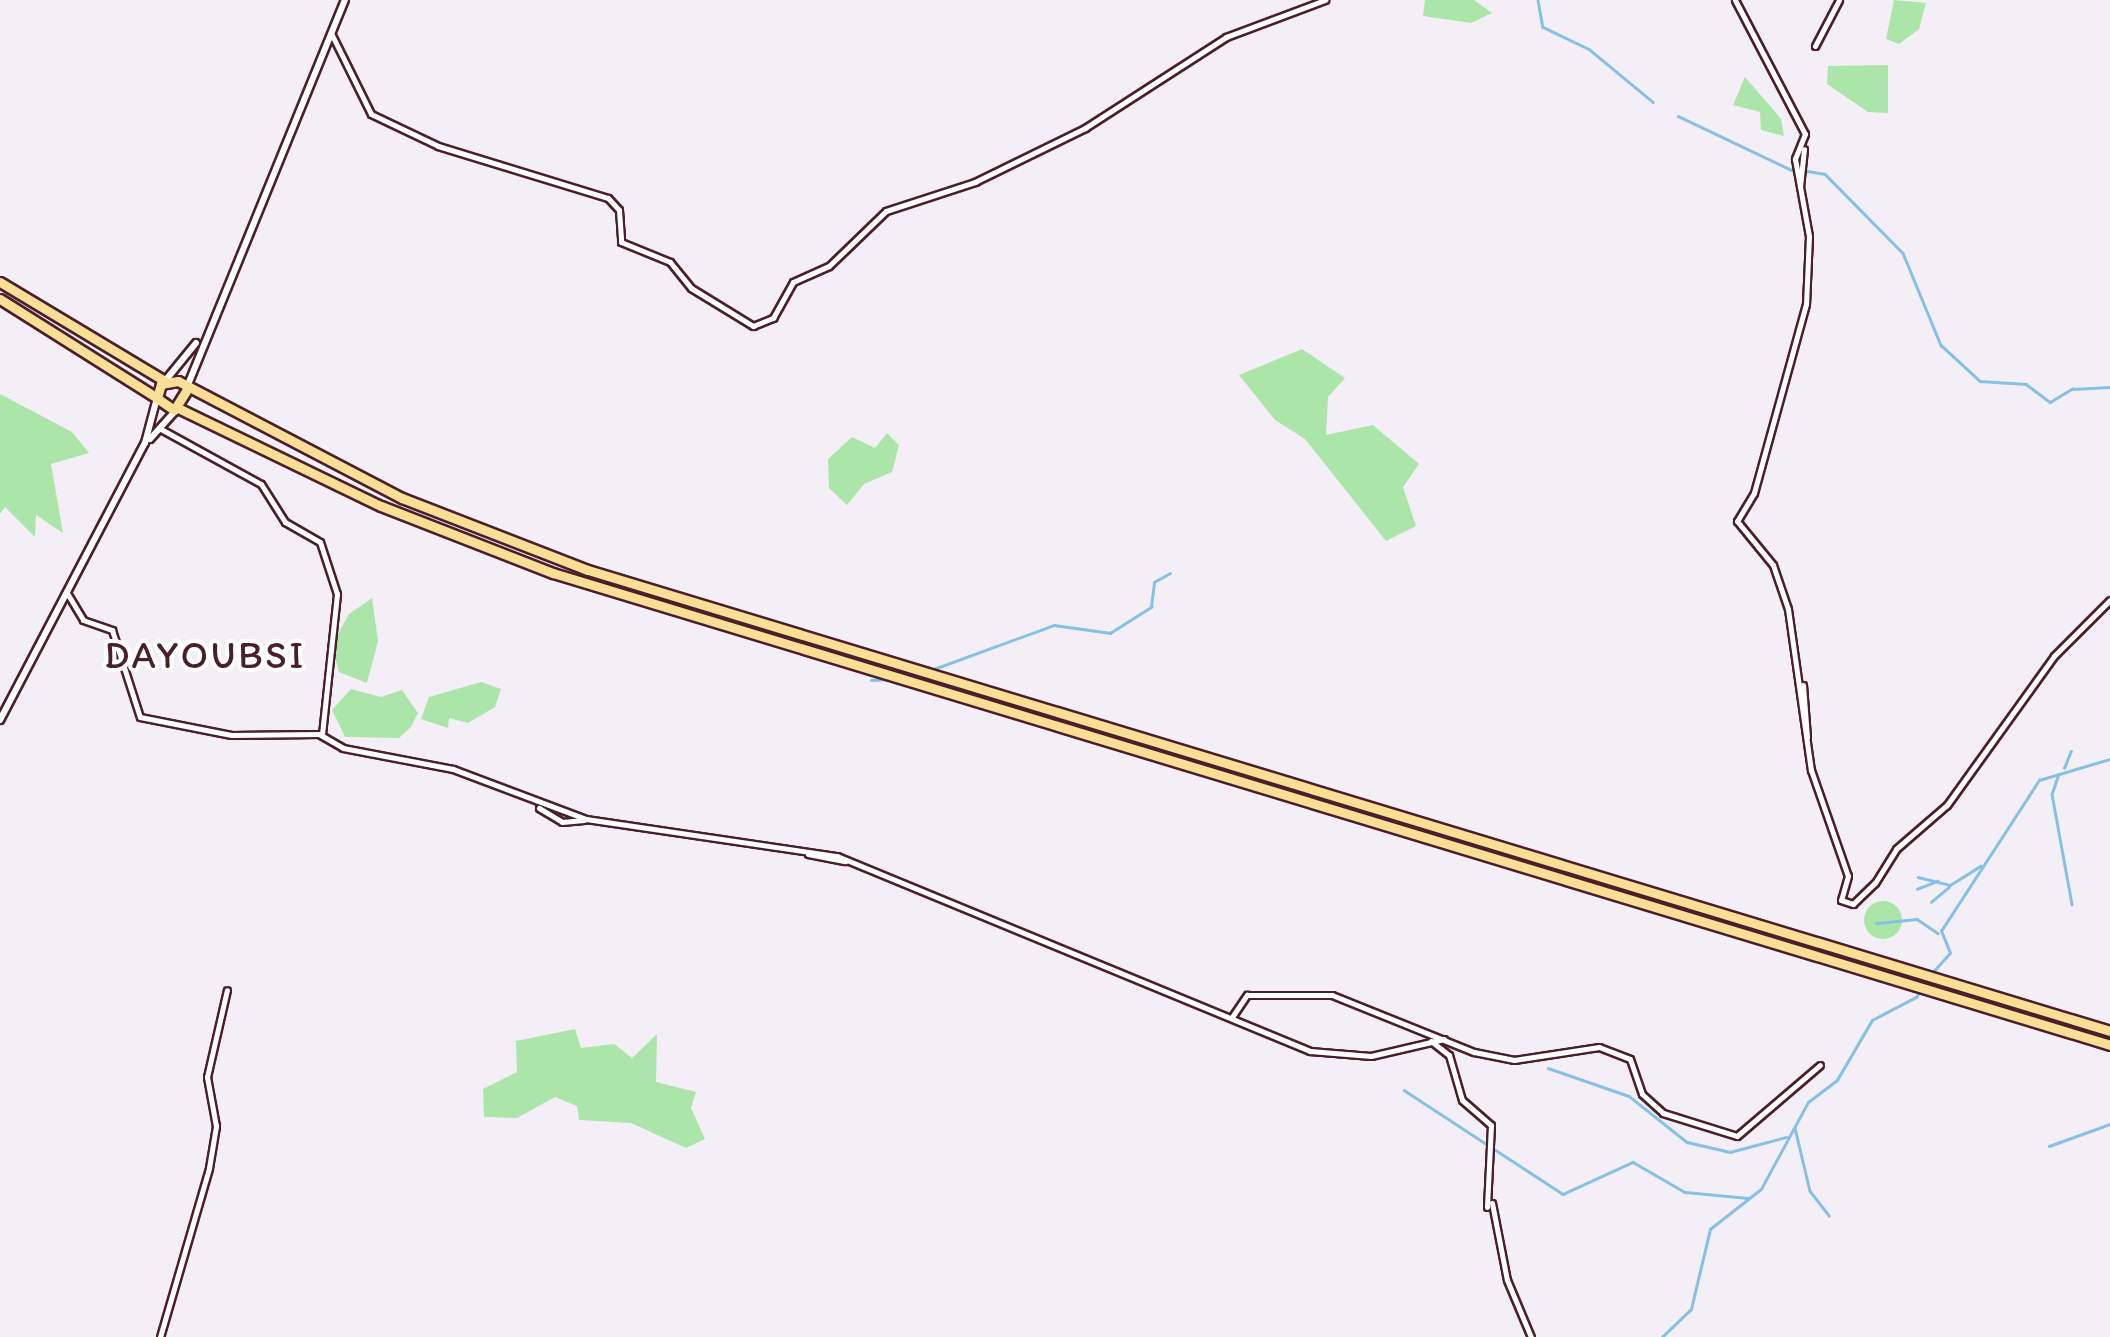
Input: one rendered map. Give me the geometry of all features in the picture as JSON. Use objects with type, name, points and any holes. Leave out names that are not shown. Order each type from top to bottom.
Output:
[{"type":"highway","points":[[0,282],[165,381],[402,498],[588,570],[2110,1030]]},
{"type":"highway","points":[[0,299],[156,398],[382,506],[553,573],[2110,1045]]},
{"type":"highway","points":[[156,398],[165,381]]},
{"type":"highway","points":[[178,408],[186,391]]},
{"type":"street","points":[[186,391],[200,338],[344,0]]},
{"type":"street","points":[[331,33],[372,114],[438,146],[608,198],[620,210],[621,242],[670,262],[691,288],[753,326],[773,318],[792,282],[829,266],[886,211],[975,182],[1086,128],[1226,37],[1325,0]]},
{"type":"street","points":[[1735,0],[1804,146],[1795,159],[1809,236],[1806,304],[1752,501],[1738,521],[1776,572],[1799,678],[1810,701],[1806,745],[1848,876],[1841,900],[1852,904],[1947,806],[2054,656],[2110,600]]},
{"type":"street","points":[[1815,46],[1839,0]]},
{"type":"street","points":[[165,381],[200,338]]},
{"type":"street","points":[[146,443],[156,398]]},
{"type":"street","points":[[0,720],[146,443],[178,408]]},
{"type":"street","points":[[159,428],[261,484],[285,522],[320,542],[337,594],[322,736]]},
{"type":"street","points":[[66,593],[83,620],[112,630],[140,717],[232,735],[322,736],[342,748],[454,768],[536,805],[562,822],[586,819],[801,850],[848,861],[1310,1051],[1371,1056],[1444,1039]]},
{"type":"street","points":[[160,1337],[209,1168],[216,1119],[207,1077],[226,990]]},
{"type":"street","points":[[1232,1017],[1247,995],[1332,995],[1444,1039],[1514,1060],[1593,1046],[1621,1053],[1663,1113],[1736,1136],[1820,1065]]},
{"type":"street","points":[[1423,1030],[1448,1055],[1462,1100],[1491,1126],[1490,1205],[1531,1337]]},
{"type":"green space","points":[[1425,0],[1474,0],[1492,13],[1471,23],[1423,16]]},
{"type":"green space","points":[[1894,0],[1926,3],[1919,29],[1899,44],[1886,39]]},
{"type":"green space","points":[[1888,65],[1888,113],[1868,112],[1827,84],[1828,66]]},
{"type":"green space","points":[[1745,77],[1781,119],[1784,136],[1761,130],[1760,112],[1733,105]]},
{"type":"green space","points":[[1302,349],[1345,378],[1328,397],[1326,435],[1373,425],[1419,464],[1403,487],[1416,526],[1386,541],[1305,439],[1275,420],[1239,375]]},
{"type":"green space","points":[[0,394],[72,432],[89,453],[51,464],[63,533],[36,515],[35,537],[5,507],[0,514]]},
{"type":"green space","points":[[887,433],[899,445],[892,472],[864,484],[847,505],[829,488],[828,459],[852,437],[875,448]]},
{"type":"green space","points":[[372,598],[378,641],[367,683],[339,672],[332,645],[349,614]]},
{"type":"green space","points":[[481,682],[501,689],[495,707],[468,723],[449,718],[448,728],[421,719],[429,697]]},
{"type":"green space","points":[[351,689],[381,697],[402,690],[418,713],[399,738],[345,737],[332,710]]},
{"type":"green space","points":[[1883,901],[1896,907],[1902,920],[1896,933],[1883,939],[1870,933],[1864,920],[1870,907]]},
{"type":"green space","points":[[575,1029],[581,1048],[614,1044],[632,1058],[657,1034],[656,1082],[696,1092],[691,1108],[705,1139],[686,1148],[631,1123],[579,1120],[577,1106],[555,1097],[517,1118],[484,1117],[483,1089],[517,1072],[516,1041]]},
{"type":"waterway","points":[[1538,0],[1543,27],[1589,49],[1653,102]]},
{"type":"waterway","points":[[1678,116],[1794,171]]},
{"type":"waterway","points":[[1802,170],[1825,174],[1903,253],[1941,345],[1980,381],[2026,384],[2050,402],[2072,389],[2110,387]]},
{"type":"waterway","points":[[931,670],[1054,625],[1110,633],[1151,607],[1154,582],[1170,573]]},
{"type":"waterway","points":[[871,680],[889,679]]},
{"type":"waterway","points":[[2064,768],[2071,751]]},
{"type":"waterway","points":[[1931,974],[1950,953],[1941,931],[2039,780],[2110,759]]},
{"type":"waterway","points":[[2059,774],[2052,794],[2072,904]]},
{"type":"waterway","points":[[1918,877],[1950,885],[1981,866]]},
{"type":"waterway","points":[[1917,889],[1937,881]]},
{"type":"waterway","points":[[1931,902],[1949,887]]},
{"type":"waterway","points":[[1876,923],[1917,919],[1938,933]]},
{"type":"waterway","points":[[1662,1337],[1691,1309],[1710,1229],[1761,1189],[1808,1102],[1837,1080],[1872,1020],[1916,997],[1927,981]]},
{"type":"waterway","points":[[1548,1068],[1629,1096],[1687,1142],[1730,1152],[1786,1137]]},
{"type":"waterway","points":[[1404,1090],[1563,1194],[1633,1162],[1685,1192],[1748,1198]]},
{"type":"waterway","points":[[2049,1146],[2110,1124]]},
{"type":"waterway","points":[[1795,1128],[1810,1191],[1829,1215]]},
{"type":"district","name":"DAYOUBSI","points":[[205,656]]}]
